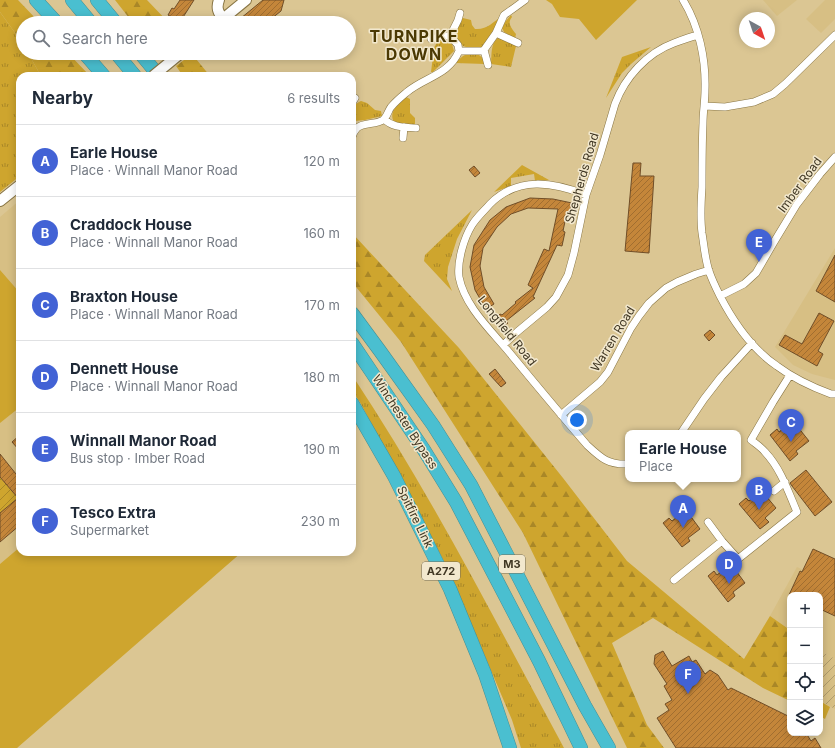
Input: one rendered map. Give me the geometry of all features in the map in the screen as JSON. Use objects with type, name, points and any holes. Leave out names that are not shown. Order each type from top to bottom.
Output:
[{"type":"highway","points":[[36,0],[51,16]]},
{"type":"highway","points":[[72,0],[86,16]]},
{"type":"highway","points":[[97,0],[110,16]]},
{"type":"highway","points":[[90,60],[101,72]]},
{"type":"highway","points":[[122,60],[132,72]]},
{"type":"highway","points":[[146,60],[156,72]]},
{"type":"highway","name":"Winchester Bypass","points":[[356,319],[433,425],[471,485],[585,706]]},
{"type":"highway","name":"Winchester Bypass","points":[[356,349],[424,450],[456,502],[571,728]]},
{"type":"highway","name":"Spitfire Link","points":[[356,410],[394,476],[450,589],[484,674],[510,748]]},
{"type":"highway","name":"M3","points":[[585,706],[609,748]]},
{"type":"highway","name":"M3","points":[[585,706],[614,748]]},
{"type":"highway","name":"M3","points":[[571,728],[581,748]]},
{"type":"highway","name":"M3","points":[[571,728],[585,748]]},
{"type":"main road","points":[[218,16],[217,4],[219,0]]},
{"type":"main road","points":[[226,16],[246,0]]},
{"type":"main road","points":[[158,72],[172,60]]},
{"type":"main road","points":[[0,201],[16,188]]},
{"type":"street","points":[[459,51],[484,50],[496,32],[504,15],[525,0]]},
{"type":"street","points":[[683,0],[694,22],[698,35],[705,74],[701,197],[702,224],[705,252],[714,284],[743,333],[771,362],[790,375],[816,388],[831,394],[835,394]]},
{"type":"street","points":[[450,36],[460,13]]},
{"type":"street","points":[[496,32],[518,43]]},
{"type":"street","name":"Shepherds Road","points":[[504,345],[547,307],[556,297],[568,275],[586,195],[615,104],[626,81],[650,56],[673,43],[698,35]]},
{"type":"street","points":[[704,106],[725,107],[754,102],[773,94],[835,35]]},
{"type":"street","points":[[356,126],[384,119],[392,105],[400,98],[418,84],[439,74],[456,57],[459,51],[458,45],[450,36],[441,36],[431,39]]},
{"type":"street","points":[[484,50],[488,65]]},
{"type":"street","points":[[384,119],[388,124],[393,126],[416,128]]},
{"type":"street","points":[[403,138],[404,127]]},
{"type":"street","name":"Imber Road","points":[[720,296],[744,284],[756,273],[798,204],[820,174],[835,157]]},
{"type":"street","name":"Longfield Road","points":[[586,195],[569,188],[542,184],[528,185],[497,198],[482,212],[472,225],[464,242],[461,253],[459,275],[462,288],[475,312],[504,345],[586,446],[598,456],[609,462],[625,464]]},
{"type":"street","name":"Warren Road","points":[[561,415],[600,382],[608,372],[631,328],[648,303],[666,288],[677,282],[709,270]]},
{"type":"street","points":[[683,430],[721,377],[752,343]]},
{"type":"street","points":[[708,522],[738,559],[797,512],[781,473],[764,450],[751,440],[790,375]]},
{"type":"street","points":[[774,491],[785,482]]},
{"type":"street","points":[[674,580],[722,541]]},
{"type":"shaded area","points":[[763,0],[797,0],[777,16]]},
{"type":"shaded area","points":[[825,0],[835,0],[835,19],[821,33],[806,19]]},
{"type":"shaded area","points":[[16,203],[16,550],[0,564],[0,217]]},
{"type":"shaded area","points":[[835,248],[835,380],[812,374],[793,365],[775,347]]},
{"type":"shaded area","points":[[797,567],[835,585],[835,659],[823,652],[823,592],[787,592],[787,628],[770,616]]},
{"type":"shaded area","points":[[823,652],[835,659],[835,709],[823,703]]},
{"type":"green space","points":[[0,0],[18,0],[33,16],[16,16],[16,34],[0,12]]},
{"type":"green space","points":[[115,0],[147,0],[162,16],[128,16]]},
{"type":"green space","points":[[546,0],[637,0],[596,40],[579,19],[560,17],[552,4]]},
{"type":"green space","points":[[0,12],[16,34],[16,60],[32,60],[39,72],[16,72],[16,179],[0,192]]},
{"type":"green space","points":[[511,15],[512,17],[510,23],[511,28],[516,34],[515,39],[504,32],[502,28]]},
{"type":"green space","points":[[502,16],[484,47],[476,49],[463,46],[453,33],[463,18],[471,20],[475,29],[479,29],[490,25]]},
{"type":"green space","points":[[499,37],[516,46],[511,67],[491,64],[494,42]]},
{"type":"green space","points":[[444,39],[452,44],[454,51],[433,72],[431,72],[434,48],[438,40]]},
{"type":"green space","points":[[651,47],[622,73],[606,98],[622,57]]},
{"type":"green space","points":[[467,54],[479,55],[484,59],[485,64],[455,63]]},
{"type":"green space","points":[[32,60],[75,60],[86,72],[39,72]]},
{"type":"green space","points":[[184,60],[197,60],[207,72],[180,72],[176,66]]},
{"type":"green space","points":[[406,97],[410,99],[410,113],[415,118],[415,125],[395,124],[393,120],[392,116],[394,109]]},
{"type":"green space","points":[[361,101],[367,103],[375,110],[381,111],[382,116],[356,121],[356,104]]},
{"type":"green space","points":[[522,165],[549,180],[535,181],[534,174],[511,178],[511,186],[494,192]]},
{"type":"green space","points":[[472,210],[457,239],[448,267],[447,279],[452,291],[424,261],[425,255]]},
{"type":"green space","points":[[356,237],[459,348],[627,561],[744,659],[770,616],[787,628],[787,700],[763,688],[653,618],[612,643],[647,725],[664,748],[627,748],[523,533],[401,342],[356,287]]},
{"type":"green space","points":[[0,270],[16,288],[16,410],[0,423]]},
{"type":"green space","points":[[356,381],[436,512],[564,748],[521,748],[512,720],[447,567],[356,396]]},
{"type":"green space","points":[[0,477],[16,496],[16,500],[0,513]]},
{"type":"green space","points":[[16,550],[16,556],[237,556],[17,748],[0,748],[0,564]]},
{"type":"green space","points":[[823,703],[830,707],[825,719],[823,718]]},
{"type":"building","points":[[180,0],[194,0],[184,16],[168,15],[172,8],[174,9]]},
{"type":"building","points":[[263,0],[284,0],[281,11],[275,16],[244,16]]},
{"type":"building","points":[[633,163],[641,163],[640,176],[654,176],[649,253],[625,251]]},
{"type":"building","points":[[474,166],[480,173],[475,177],[469,170]]},
{"type":"building","points":[[530,198],[553,199],[572,203],[569,213],[567,212],[562,246],[557,245],[533,297],[535,298],[506,321],[508,323],[502,327],[495,319],[500,314],[502,315],[516,303],[515,302],[533,288],[528,285],[544,249],[549,251],[558,209],[528,208],[511,214],[497,227],[483,248],[480,266],[484,287],[494,304],[486,309],[475,290],[470,267],[474,245],[490,220],[506,207]]},
{"type":"building","points":[[835,255],[835,302],[816,291]]},
{"type":"building","points":[[819,313],[834,321],[818,351],[823,354],[817,366],[779,345],[785,335],[802,344]]},
{"type":"building","points":[[710,330],[715,335],[709,341],[704,335]]},
{"type":"building","points":[[495,369],[506,383],[501,387],[489,374]]},
{"type":"building","points":[[793,421],[809,441],[796,451],[798,454],[790,461],[770,435],[777,429],[779,432]]},
{"type":"building","points":[[16,438],[16,446],[12,442]]},
{"type":"building","points":[[0,454],[16,474],[16,496],[0,477]]},
{"type":"building","points":[[806,470],[832,502],[815,516],[790,483]]},
{"type":"building","points":[[761,490],[776,508],[765,518],[769,522],[760,529],[739,504],[746,498],[749,501]]},
{"type":"building","points":[[16,500],[16,528],[0,542],[0,513]]},
{"type":"building","points":[[686,510],[700,529],[688,538],[690,541],[682,547],[663,523],[669,518],[672,521]]},
{"type":"building","points":[[813,549],[835,559],[835,616],[823,610],[823,592],[790,592],[800,571],[802,572]]},
{"type":"building","points":[[731,564],[745,583],[733,592],[735,596],[728,602],[708,576],[714,571],[717,575]]},
{"type":"building","points":[[663,651],[672,666],[689,656],[692,662],[696,660],[705,674],[710,670],[718,675],[728,690],[731,688],[787,716],[787,736],[808,736],[811,741],[815,738],[821,748],[676,748],[657,718],[669,710],[665,704],[672,700],[664,686],[667,684],[654,664],[655,655]]},
{"type":"place","name":"Winnall Manor Road","points":[[759,262]]},
{"type":"place","name":"Braxton House","points":[[791,442]]},
{"type":"place","name":"Craddock House","points":[[759,510]]},
{"type":"place","name":"Earle House","points":[[683,528]]},
{"type":"place","name":"Dennett House","points":[[729,584]]},
{"type":"place","name":"Tesco Extra","points":[[688,694]]},
{"type":"district","name":"TURNPIKE DOWN","points":[[414,45]]}]
